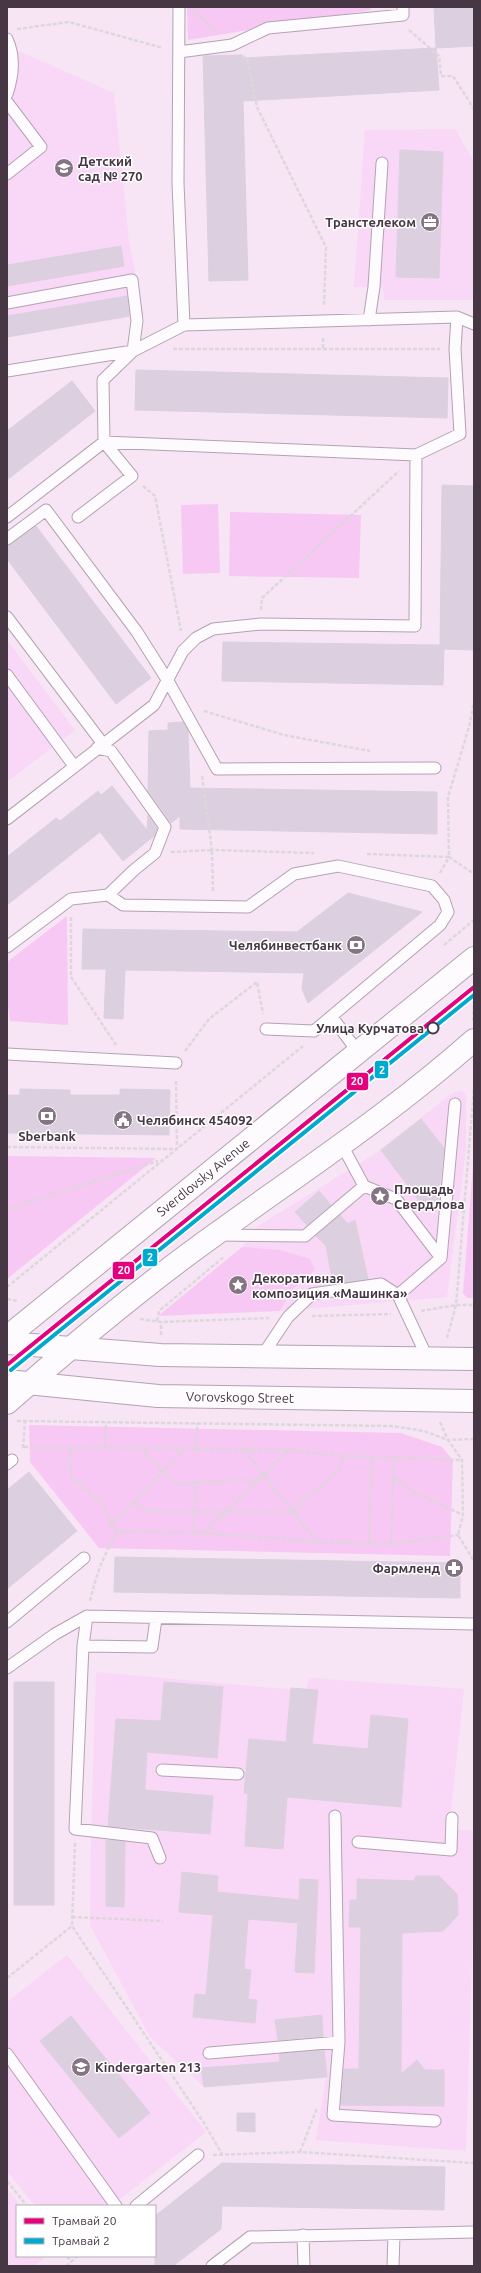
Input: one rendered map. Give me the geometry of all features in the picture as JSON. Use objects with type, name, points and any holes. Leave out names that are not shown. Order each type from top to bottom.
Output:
[{"type":"main road","name":"Sverdlovsky Avenue","points":[[7,1337],[474,958]]},
{"type":"main road","points":[[10,1412],[30,1383],[110,1316],[214,1235],[380,1118],[474,1040]]},
{"type":"main road","points":[[7,1343],[160,1355],[434,1357],[474,1359]]},
{"type":"main road","name":"Vorovskogo Street","points":[[7,1381],[158,1396],[474,1401]]},
{"type":"lane","points":[[179,7],[178,183],[184,325]]},
{"type":"lane","points":[[179,52],[232,45],[268,28],[403,15],[403,7]]},
{"type":"lane","points":[[7,39],[11,47],[12,78],[7,94]]},
{"type":"lane","points":[[7,102],[41,147],[7,174]]},
{"type":"lane","points":[[369,320],[374,288],[382,163]]},
{"type":"lane","points":[[7,303],[132,280],[137,321],[133,351]]},
{"type":"lane","points":[[7,516],[104,442],[416,455],[460,434],[455,349],[457,317]]},
{"type":"lane","points":[[78,517],[132,476],[104,442],[103,380],[133,351],[184,325],[457,317],[474,324]]},
{"type":"lane","points":[[7,371],[133,351]]},
{"type":"lane","points":[[7,820],[74,766],[154,705],[183,651],[196,638],[213,629],[261,624],[415,626],[416,455]]},
{"type":"lane","points":[[7,540],[46,510],[137,632],[168,681],[217,769],[435,768]]},
{"type":"lane","points":[[7,617],[100,746],[111,752],[166,827],[155,853],[134,870],[108,895],[71,899],[7,947]]},
{"type":"lane","points":[[7,675],[74,766]]},
{"type":"lane","points":[[108,895],[123,905],[248,907],[294,874],[338,866],[432,886],[444,900],[448,912],[440,924],[314,1031],[266,1029]]},
{"type":"lane","points":[[332,1016],[358,1052]]},
{"type":"lane","points":[[7,1054],[126,1059],[176,1063]]},
{"type":"lane","points":[[398,1295],[441,1258],[455,1104]]},
{"type":"lane","points":[[342,1145],[364,1186],[396,1199],[441,1258]]},
{"type":"lane","points":[[214,1235],[305,1236],[364,1186]]},
{"type":"lane","points":[[262,1356],[288,1317],[312,1294],[381,1284],[398,1295],[407,1313],[434,1357]]},
{"type":"lane","points":[[7,1622],[84,1558]]},
{"type":"lane","points":[[87,1616],[83,1646],[75,1829],[152,1838],[160,1858]]},
{"type":"lane","points":[[7,1668],[55,1634],[87,1616],[156,1619],[474,1624]]},
{"type":"lane","points":[[83,1646],[152,1647],[156,1619]]},
{"type":"lane","points":[[162,1770],[238,1774]]},
{"type":"lane","points":[[335,1816],[339,2042],[333,2115],[435,2120]]},
{"type":"lane","points":[[358,1842],[451,1850],[452,1818]]},
{"type":"lane","points":[[209,2053],[339,2042]]},
{"type":"lane","points":[[7,2054],[115,2205]]},
{"type":"lane","points":[[137,2205],[198,2155]]},
{"type":"lane","points":[[212,2266],[250,2237],[303,2235],[394,2235],[474,2232]]},
{"type":"lane","points":[[303,2235],[304,2266]]},
{"type":"lane","points":[[393,2266],[394,2235]]},
{"type":"path","points":[[189,7],[246,58],[256,107],[326,248],[323,348]]},
{"type":"path","points":[[393,16],[439,56],[441,76],[454,76],[474,108]]},
{"type":"path","points":[[15,29],[69,22],[179,52]]},
{"type":"path","points":[[169,350],[323,348],[455,349]]},
{"type":"path","points":[[261,624],[262,598],[416,455]]},
{"type":"path","points":[[132,476],[156,496],[180,618],[183,651]]},
{"type":"path","points":[[432,886],[450,857],[448,797],[469,727],[474,702]]},
{"type":"path","points":[[181,705],[284,735],[374,752]]},
{"type":"path","points":[[202,775],[212,850],[213,906]]},
{"type":"path","points":[[155,853],[212,850],[315,853]]},
{"type":"path","points":[[362,854],[450,857],[474,874]]},
{"type":"path","points":[[71,899],[71,977],[126,1059]]},
{"type":"path","points":[[438,950],[474,920]]},
{"type":"path","points":[[177,1149],[176,1063],[209,1019],[257,982],[266,1029]]},
{"type":"path","points":[[7,1287],[161,1160],[177,1149],[305,1045]]},
{"type":"path","points":[[434,1357],[456,1305],[474,1088]]},
{"type":"path","points":[[7,1147],[177,1149]]},
{"type":"path","points":[[7,1209],[161,1160]]},
{"type":"path","points":[[157,1321],[159,1311],[250,1235]]},
{"type":"path","points":[[7,1299],[44,1306]]},
{"type":"path","points":[[110,1316],[157,1321],[407,1313],[456,1305],[474,1305]]},
{"type":"path","points":[[442,1401],[438,1418],[448,1440],[462,1460],[463,1515],[458,1535],[474,1561]]},
{"type":"path","points":[[10,1412],[25,1421],[392,1426],[424,1431],[448,1440],[474,1439]]},
{"type":"path","points":[[25,1421],[24,1447],[70,1446],[290,1450],[343,1456],[462,1460]]},
{"type":"path","points":[[105,1447],[106,1422]]},
{"type":"path","points":[[197,1423],[197,1449]]},
{"type":"path","points":[[70,1446],[71,1477],[105,1507],[111,1525],[118,1531],[204,1533],[317,1542],[391,1544],[458,1535]]},
{"type":"path","points":[[139,1447],[175,1484],[260,1479]]},
{"type":"path","points":[[111,1525],[186,1449]]},
{"type":"path","points":[[243,1449],[317,1542]]},
{"type":"path","points":[[204,1533],[290,1450]]},
{"type":"path","points":[[294,1512],[302,1502],[338,1471],[343,1456]]},
{"type":"path","points":[[369,1543],[372,1457]]},
{"type":"path","points":[[391,1544],[394,1458]]},
{"type":"path","points":[[394,1477],[413,1492],[463,1515]]},
{"type":"path","points":[[194,1533],[196,1483]]},
{"type":"path","points":[[134,1502],[147,1510],[294,1512]]},
{"type":"path","points":[[87,1616],[96,1574],[103,1555],[118,1531]]},
{"type":"path","points":[[75,1829],[72,1926],[204,2123],[222,2154]]},
{"type":"path","points":[[72,1917],[163,1921]]},
{"type":"path","points":[[7,1978],[72,1926]]},
{"type":"path","points":[[198,2155],[300,2152],[474,2163]]},
{"type":"path","points":[[7,2181],[26,2205]]},
{"type":"path","points":[[67,2257],[71,2262]]},
{"type":"path","points":[[66,2266],[77,2257]]},
{"type":"shaded area","points":[[187,7],[371,7],[371,10],[188,40]]},
{"type":"shaded area","name":"Детский сад № 270","points":[[7,46],[114,93],[129,242],[144,315],[7,337]]},
{"type":"shaded area","points":[[455,129],[474,162],[474,300],[384,300],[383,287],[354,287],[365,130]]},
{"type":"shaded area","points":[[218,504],[220,573],[183,574],[181,505]]},
{"type":"shaded area","points":[[230,512],[361,515],[359,578],[229,576]]},
{"type":"shaded area","points":[[7,640],[75,730],[7,782]]},
{"type":"shaded area","points":[[67,916],[68,1025],[10,1021],[7,999],[7,962]]},
{"type":"shaded area","points":[[459,1091],[466,1093],[466,1150],[447,1297],[280,1311],[292,1290],[315,1270],[310,1259],[242,1247],[258,1226],[376,1153],[451,1094]]},
{"type":"shaded area","points":[[474,1153],[474,1298],[467,1298],[463,1293]]},
{"type":"shaded area","points":[[7,1156],[156,1158],[7,1279]]},
{"type":"shaded area","points":[[242,1247],[280,1250],[310,1259],[315,1270],[292,1290],[280,1311],[158,1316]]},
{"type":"shaded area","points":[[29,1425],[401,1433],[442,1447],[453,1460],[450,1556],[99,1548],[30,1462]]},
{"type":"shaded area","points":[[96,1672],[306,1691],[309,1678],[464,1689],[449,1829],[474,1831],[474,1895],[466,2151],[316,2140],[326,2077],[204,2087],[150,2037],[90,1925]]},
{"type":"shaded area","name":"Kindergarten 213","points":[[67,1955],[206,2132],[112,2205],[34,2205],[7,2171],[7,2002]]},
{"type":"shaded area","points":[[7,2189],[20,2205],[16,2205],[16,2257],[46,2257],[34,2266],[7,2266]]},
{"type":"building","points":[[434,7],[474,7],[474,46],[436,48]]},
{"type":"building","points":[[436,48],[439,90],[243,101],[248,280],[209,281],[203,56],[242,55],[242,58]]},
{"type":"building","points":[[400,150],[443,152],[439,278],[396,277]]},
{"type":"building","points":[[121,246],[124,266],[7,286],[7,265]]},
{"type":"building","points":[[127,296],[129,316],[7,337],[7,316]]},
{"type":"building","points":[[136,370],[448,378],[447,418],[135,410]]},
{"type":"building","points":[[72,381],[95,411],[7,480],[7,431]]},
{"type":"building","points":[[442,485],[474,486],[474,650],[444,649],[443,685],[222,681],[223,642],[440,645]]},
{"type":"building","points":[[36,526],[151,678],[116,704],[7,559],[7,547]]},
{"type":"building","points":[[183,722],[188,731],[190,788],[437,792],[437,834],[180,829],[180,816],[171,823],[148,791],[149,731],[168,730],[168,723]]},
{"type":"building","points":[[112,786],[147,830],[148,815],[157,828],[154,836],[123,861],[100,832],[7,905],[7,857],[56,818],[60,821],[98,791],[101,795]]},
{"type":"building","points":[[348,893],[422,912],[308,1003],[302,989],[304,973],[125,970],[123,1019],[104,1018],[106,969],[82,969],[83,929],[297,932]]},
{"type":"building","points":[[20,1089],[70,1090],[70,1095],[120,1095],[120,1089],[170,1090],[169,1135],[7,1133],[7,1095],[20,1095]]},
{"type":"building","points":[[421,1119],[444,1148],[438,1200],[426,1210],[381,1150]]},
{"type":"building","points":[[319,1191],[331,1205],[307,1225],[295,1212]]},
{"type":"building","points":[[340,1215],[348,1224],[355,1220],[368,1279],[333,1284],[326,1246],[316,1236]]},
{"type":"building","points":[[29,1472],[77,1531],[7,1589],[7,1490]]},
{"type":"building","points":[[115,1557],[460,1563],[460,1598],[114,1592]]},
{"type":"building","points":[[14,1682],[54,1682],[54,1905],[14,1905]]},
{"type":"building","points":[[164,1682],[223,1687],[217,1758],[147,1752],[145,1790],[213,1796],[210,1834],[108,1826],[116,1719],[161,1721]]},
{"type":"building","points":[[291,1688],[318,1690],[312,1744],[368,1749],[371,1715],[408,1719],[401,1807],[287,1797],[283,1849],[245,1846],[248,1794],[244,1793],[249,1739],[286,1742]]},
{"type":"building","points":[[106,1840],[125,1842],[124,1907],[106,1906]]},
{"type":"building","points":[[182,1872],[218,1876],[217,1892],[299,1900],[300,1879],[318,1880],[314,1973],[295,1972],[298,1923],[248,1919],[244,1969],[251,1970],[248,1999],[257,2000],[255,2023],[193,2017],[195,1994],[206,1995],[213,1915],[179,1912]]},
{"type":"building","points":[[416,1876],[439,1876],[457,1894],[458,1915],[443,1931],[402,1933],[401,2074],[417,2060],[425,2070],[444,2070],[444,2106],[341,2105],[344,2069],[359,2069],[361,1927],[349,1927],[350,1900],[357,1900],[357,1879],[414,1881]]},
{"type":"building","points":[[322,2015],[323,2036],[278,2040],[275,2020]]},
{"type":"building","points":[[71,2016],[150,2113],[119,2138],[40,2041]]},
{"type":"building","points":[[324,2050],[327,2077],[204,2087],[201,2068],[280,2062],[279,2054]]},
{"type":"building","points":[[237,2113],[255,2113],[255,2132],[237,2131]]},
{"type":"building","points":[[222,2163],[445,2167],[444,2210],[222,2206],[221,2229],[173,2266],[155,2266],[156,2215]]},
{"type":"tram line","name":"20","points":[[7,1365],[474,987]]},
{"type":"tram line","name":"2","points":[[11,1370],[474,995]]},
{"type":"place","name":"Детский сад № 270","points":[[64,168]]},
{"type":"place","name":"Транстелеком","points":[[430,222]]},
{"type":"place","name":"Челябинвестбанк","points":[[356,945]]},
{"type":"place","name":"Улица Курчатова","points":[[433,1028]]},
{"type":"place","name":"Sberbank","points":[[47,1116]]},
{"type":"place","name":"Челябинск 454092","points":[[123,1120]]},
{"type":"place","name":"Площадь Свердлова","points":[[380,1196]]},
{"type":"place","name":"Декоративная композиция «Машинка»","points":[[238,1285]]},
{"type":"place","name":"Фармленд","points":[[454,1568]]},
{"type":"place","name":"Kindergarten 213","points":[[81,2067]]}]
